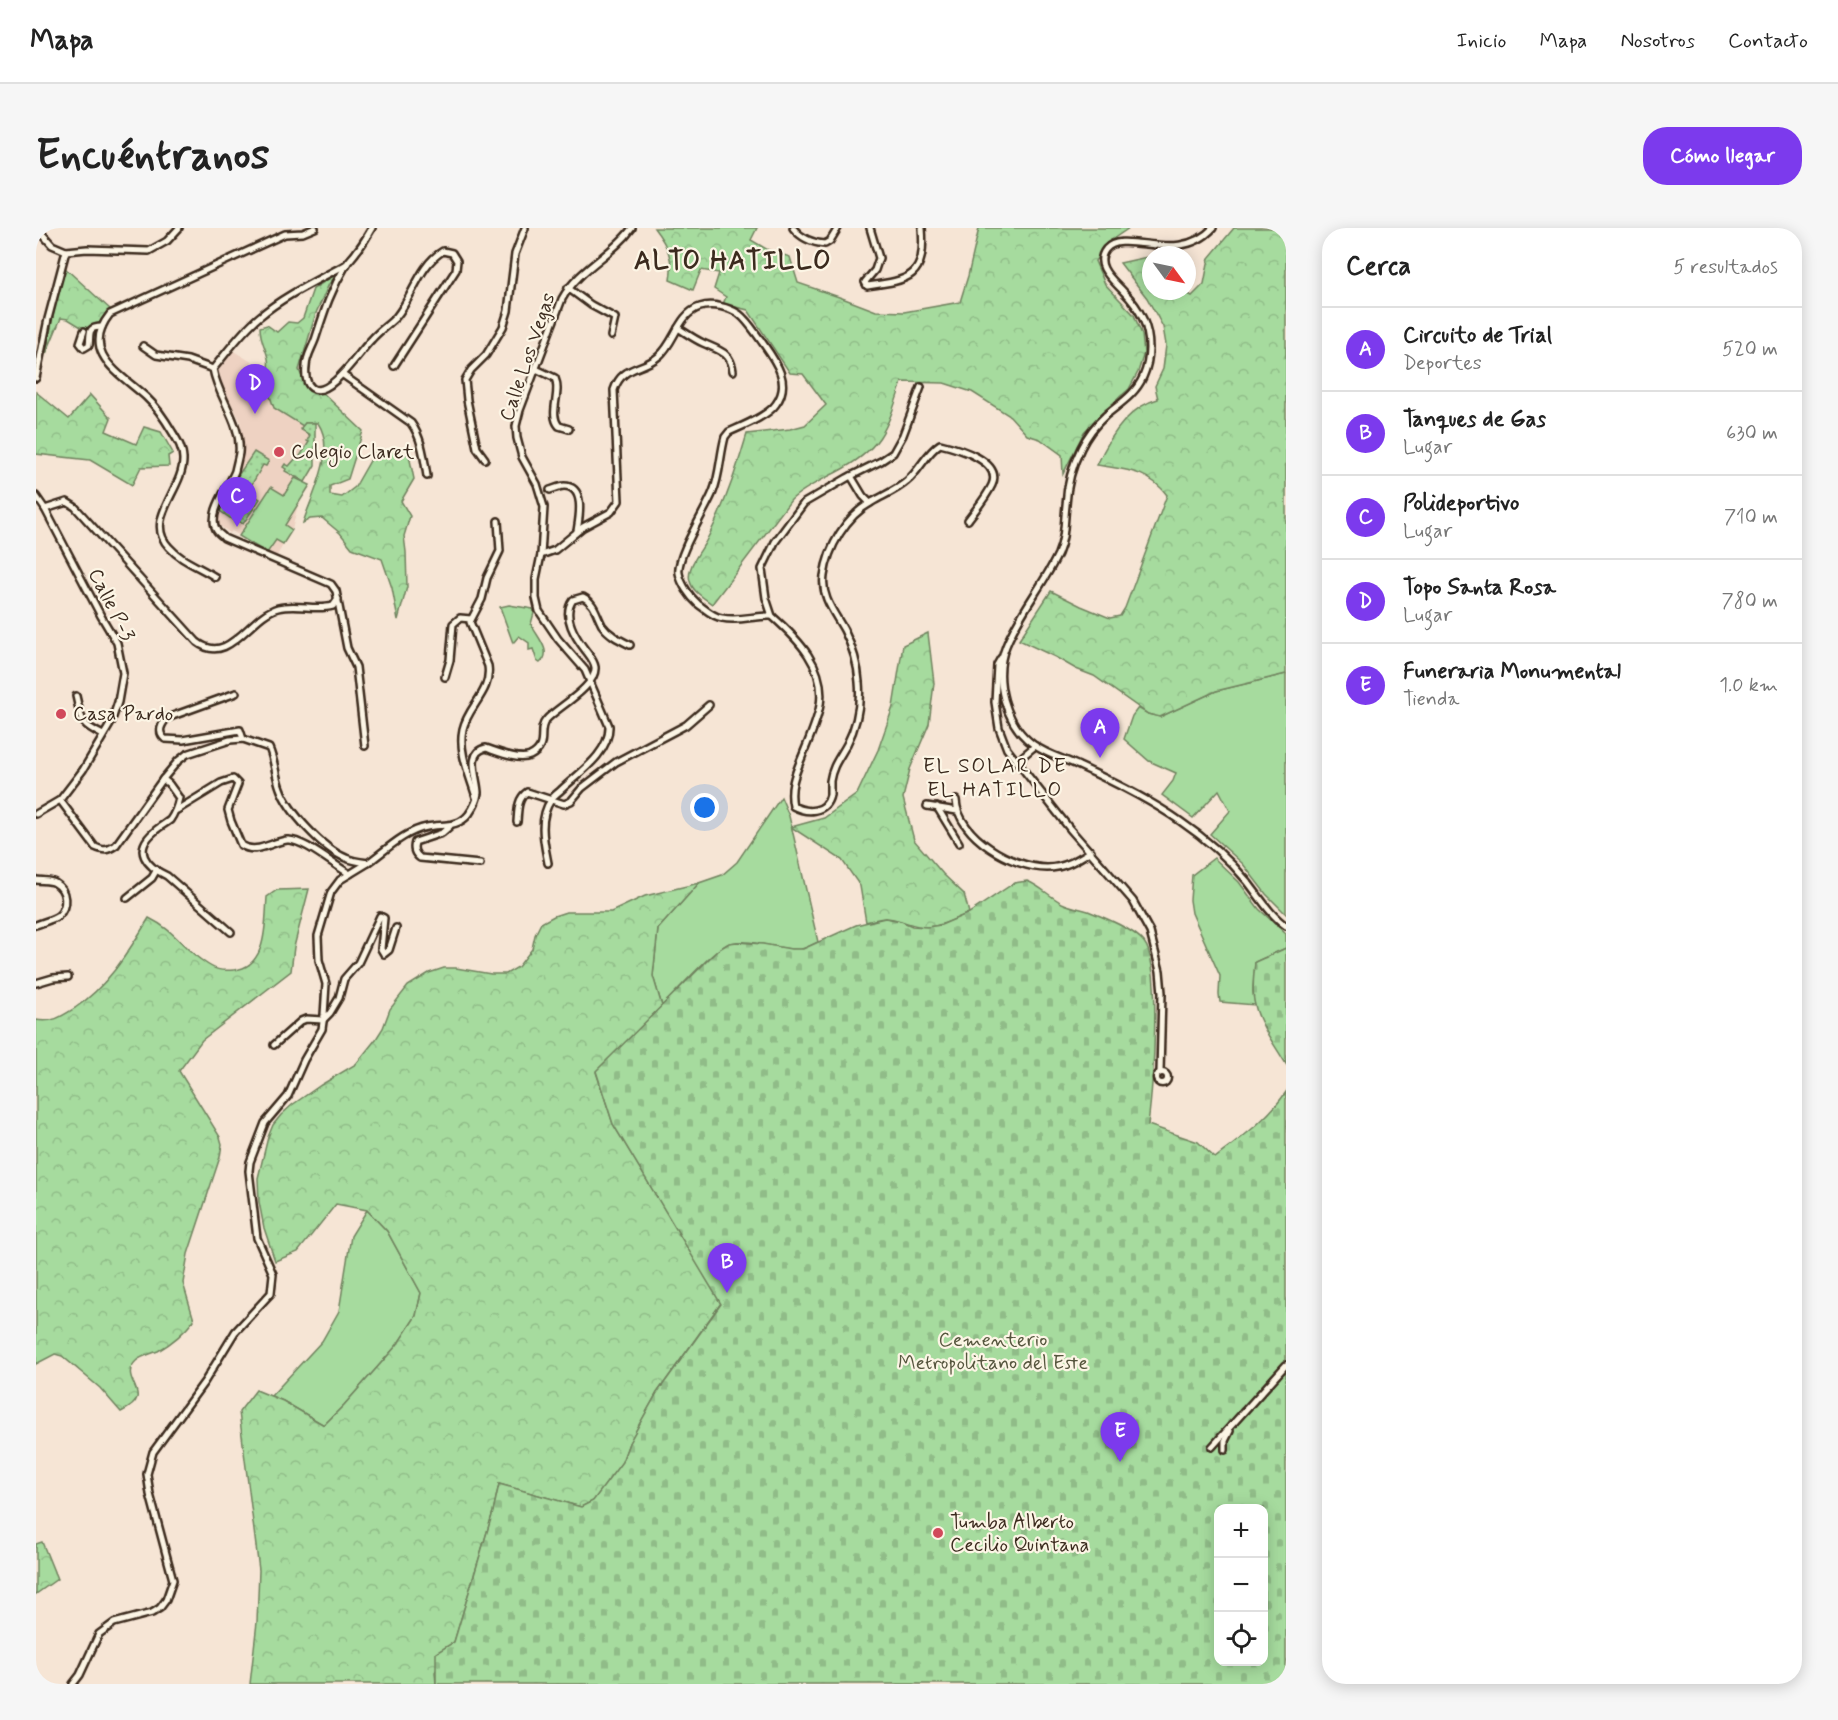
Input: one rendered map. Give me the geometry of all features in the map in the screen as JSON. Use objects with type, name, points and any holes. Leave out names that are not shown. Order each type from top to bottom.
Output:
[{"type":"street","points":[[37,228],[52,245],[66,251],[87,249],[149,251],[168,241],[179,228]]},
{"type":"street","points":[[215,577],[177,555],[160,532],[160,518],[182,472],[183,457],[180,444],[166,420],[148,399],[107,363],[100,346],[102,327],[110,314],[284,231],[303,233],[315,228]]},
{"type":"street","points":[[372,228],[357,253],[347,264],[328,298],[306,365],[308,383],[315,390],[321,390],[342,375],[371,339],[395,318],[435,256],[443,251],[452,254],[457,261],[456,270],[394,366]]},
{"type":"street","points":[[485,459],[477,448],[466,400],[465,381],[471,370],[486,355],[503,327],[508,311],[514,254],[525,228]]},
{"type":"street","name":"Calle Los Vegas","points":[[551,800],[602,750],[609,733],[607,717],[585,670],[558,639],[539,611],[536,579],[541,555],[544,507],[537,484],[522,457],[516,426],[568,288],[624,240],[632,228]]},
{"type":"street","points":[[793,228],[811,242],[825,244],[830,241],[838,228]]},
{"type":"street","points":[[870,228],[879,258],[875,270],[865,282],[867,286],[904,280],[916,271],[924,246],[922,228]]},
{"type":"street","points":[[1160,1073],[1162,993],[1160,971],[1150,932],[1133,901],[1007,748],[997,716],[994,685],[997,665],[1017,623],[1059,550],[1065,529],[1068,488],[1080,450],[1098,423],[1135,390],[1147,366],[1149,346],[1144,320],[1131,299],[1107,275],[1103,265],[1103,254],[1118,241],[1161,246],[1186,244],[1201,238],[1213,228]]},
{"type":"street","points":[[36,378],[48,319],[66,251]]},
{"type":"street","points":[[213,369],[243,332],[261,315],[347,264]]},
{"type":"street","points":[[568,288],[591,305],[615,318],[611,336]]},
{"type":"street","points":[[541,555],[555,550],[577,531],[616,508],[619,501],[614,390],[617,381],[622,375],[657,359],[687,316],[699,307],[717,306],[740,315],[747,322],[778,366],[783,382],[782,393],[775,406],[729,432],[725,437],[714,491],[682,556],[679,573],[694,600],[718,618],[732,620],[772,616]]},
{"type":"street","points":[[84,331],[80,343],[84,348],[89,345],[92,329],[102,327]]},
{"type":"street","points":[[678,328],[728,355],[733,371]]},
{"type":"street","points":[[143,345],[156,354],[188,360],[213,369]]},
{"type":"street","points":[[213,369],[236,426],[239,451],[234,472],[215,512],[214,523],[217,531],[224,537],[331,584],[336,591],[347,648],[356,667],[365,746]]},
{"type":"street","points":[[536,369],[555,378],[558,387],[554,417],[559,426],[569,429]]},
{"type":"street","points":[[342,375],[411,423],[423,450],[427,476]]},
{"type":"street","points":[[921,387],[903,435],[893,453],[881,462],[804,503],[775,542],[762,569],[767,603],[772,616],[796,638],[817,672],[820,704],[815,725],[790,793],[793,806],[803,811],[815,811],[826,804],[830,795],[831,774],[850,736],[860,701],[860,681],[855,661],[844,631],[830,607],[824,590],[824,575],[835,539],[856,512],[901,487],[916,473],[932,449],[940,444],[976,456],[988,465],[994,474],[993,484],[968,520]]},
{"type":"street","points":[[851,476],[870,503]]},
{"type":"street","points":[[550,490],[564,486],[573,489],[578,496],[580,509],[577,531]]},
{"type":"street","name":"Calle P-3","points":[[36,496],[117,643],[123,673],[118,702],[111,723],[83,770],[60,800],[36,814]]},
{"type":"street","points":[[45,509],[67,502],[75,507],[196,642],[204,647],[222,648],[277,608],[297,605],[322,609],[333,606],[338,599]]},
{"type":"street","points":[[477,800],[461,742],[464,725],[482,694],[489,674],[488,666],[470,625],[482,599],[487,578],[500,551],[498,521]]},
{"type":"street","points":[[480,864],[420,858],[415,854],[413,848],[415,842],[442,833],[463,820],[473,808],[478,790],[473,762],[481,749],[486,748],[518,758],[528,757],[538,752],[543,742],[543,726],[546,720],[576,698],[589,681],[595,669],[594,663],[571,626],[568,611],[570,604],[573,600],[583,597],[588,600],[607,630],[630,645]]},
{"type":"street","points":[[446,677],[453,624],[460,618],[471,619]]},
{"type":"street","points":[[1003,654],[1001,686],[1007,706],[1015,723],[1035,746],[1080,766],[1179,820],[1227,860],[1286,926]]},
{"type":"street","points":[[236,693],[167,718],[160,726],[160,732],[165,739],[183,740],[240,730],[243,739]]},
{"type":"street","points":[[76,696],[82,721],[88,728],[103,735]]},
{"type":"street","points":[[517,822],[519,801],[522,795],[527,792],[564,804],[571,801],[582,788],[616,762],[686,725],[709,705]]},
{"type":"street","points":[[60,800],[95,847],[103,851],[109,850],[116,845],[178,761],[187,754],[230,740],[243,739],[269,748],[280,790],[294,814],[307,829],[337,854],[368,863]]},
{"type":"street","points":[[1020,765],[1026,753],[1035,746]]},
{"type":"street","points":[[163,779],[179,798],[177,810]]},
{"type":"street","points":[[231,932],[167,876],[156,871],[145,861],[142,852],[147,838],[169,821],[177,810],[221,783],[233,779],[238,784],[228,810],[241,845],[250,849],[294,840],[350,874]]},
{"type":"street","points":[[548,863],[542,836],[544,819],[551,800]]},
{"type":"street","points":[[956,800],[957,811],[967,826],[996,853],[1012,862],[1048,868],[1064,866],[1091,851]]},
{"type":"street","points":[[927,806],[957,811]]},
{"type":"street","points":[[937,807],[959,843]]},
{"type":"street","points":[[73,1684],[80,1675],[99,1634],[114,1623],[160,1608],[166,1600],[173,1580],[150,1494],[147,1474],[153,1452],[205,1381],[235,1332],[271,1293],[273,1274],[256,1238],[250,1162],[265,1123],[288,1096],[304,1060],[322,1029],[326,984],[319,960],[318,936],[332,892],[340,880],[409,834],[425,828],[451,826]]},
{"type":"street","points":[[127,898],[152,879],[156,871]]},
{"type":"street","points":[[36,880],[54,882],[66,899],[64,910],[56,918],[36,925]]},
{"type":"street","points":[[274,1045],[301,1021],[323,1020],[330,1013],[339,998],[344,980],[358,963],[380,916],[384,918],[381,950],[384,954],[389,950],[396,928]]},
{"type":"street","points":[[36,983],[52,978],[68,977]]},
{"type":"street","points":[[1212,1447],[1286,1365]]},
{"type":"street","points":[[1225,1450],[1225,1441],[1233,1424]]},
{"type":"shaded area","name":"Colegio Claret","points":[[232,350],[268,372],[265,380],[274,408],[302,426],[315,423],[315,465],[305,482],[310,485],[298,504],[292,530],[276,557],[232,531],[230,533],[220,526],[218,528],[214,517],[244,450],[240,420],[218,379],[218,370]]},
{"type":"green space","points":[[654,228],[757,228],[751,240],[768,250],[790,257],[798,283],[876,311],[904,312],[960,302],[979,228],[1129,228],[1107,243],[1095,261],[1105,284],[1134,315],[1142,335],[1144,353],[1129,389],[1084,432],[1063,474],[1062,455],[1040,439],[1027,435],[1010,416],[972,392],[944,383],[902,382],[887,425],[873,446],[851,464],[807,488],[791,500],[712,604],[693,588],[689,576],[690,571],[724,503],[747,434],[805,425],[826,405],[803,374],[790,373],[748,310],[723,304],[726,297],[714,289],[719,273],[701,270],[693,290],[670,280],[670,258],[663,240]]},
{"type":"green space","points":[[1234,228],[1286,228],[1286,674],[1216,691],[1160,717],[1148,714],[1094,676],[1019,640],[1051,591],[1110,618],[1120,616],[1125,608],[1167,495],[1152,480],[1136,472],[1097,465],[1107,444],[1129,416],[1147,403],[1158,399],[1155,386],[1163,369],[1166,345],[1163,327],[1148,300],[1196,300],[1196,292],[1204,284],[1209,258]]},
{"type":"green space","points":[[1142,258],[1142,292],[1120,263]]},
{"type":"green space","points":[[65,268],[110,309],[100,322],[96,336],[68,319],[61,318],[46,354],[54,311]]},
{"type":"green space","points":[[339,272],[329,284],[316,313],[299,370],[305,384],[313,392],[323,393],[363,431],[348,479],[330,486],[330,495],[342,497],[355,487],[375,452],[396,450],[409,455],[414,479],[401,501],[410,516],[404,536],[407,587],[398,620],[392,588],[382,559],[352,548],[340,533],[322,518],[310,519],[303,523],[324,460],[323,434],[318,423],[305,423],[303,426],[274,408],[264,379],[268,358],[260,327],[267,325],[277,332],[288,322],[297,323],[303,318],[313,289]]},
{"type":"green space","points":[[36,392],[69,419],[90,395],[111,418],[106,431],[136,444],[144,427],[161,432],[173,453],[168,456],[169,466],[141,467],[132,485],[90,460],[36,454]]},
{"type":"green space","points":[[305,423],[315,423],[315,465],[305,482],[285,471],[283,467],[285,464],[289,466],[297,457],[299,458],[309,442],[307,441],[310,435],[300,429]]},
{"type":"green space","points":[[254,452],[269,461],[266,466],[263,465],[248,491],[260,499],[243,524],[235,519],[234,521],[217,509]]},
{"type":"green space","points":[[295,478],[310,485],[285,525],[292,530],[283,544],[276,540],[267,553],[239,536],[271,487],[284,495]]},
{"type":"green space","points":[[509,605],[533,609],[531,624],[545,649],[544,659],[540,663],[533,649],[529,650],[529,643],[519,636],[513,643],[500,607]]},
{"type":"green space","points":[[928,633],[934,683],[929,724],[910,769],[903,798],[914,840],[943,874],[964,894],[969,913],[943,924],[927,927],[890,918],[866,922],[860,886],[842,860],[791,827],[824,818],[857,794],[878,750],[893,707],[903,645]]},
{"type":"green space","points":[[1286,674],[1286,914],[1266,894],[1243,864],[1210,834],[1230,811],[1219,790],[1193,818],[1162,795],[1176,773],[1149,761],[1124,739],[1132,716],[1138,708],[1160,717],[1216,691]]},
{"type":"green space","points":[[781,797],[789,816],[818,942],[803,948],[792,949],[748,942],[731,943],[706,960],[662,1006],[653,976],[658,929],[699,883],[722,875],[737,862]]},
{"type":"green space","points":[[1214,858],[1239,882],[1259,909],[1286,934],[1286,948],[1255,962],[1253,992],[1255,1005],[1220,1002],[1220,976],[1192,913],[1190,900],[1192,875]]},
{"type":"green space","name":"Cementerio Metropolitano del Este","points":[[1027,881],[1068,906],[1088,911],[1118,924],[1144,942],[1150,955],[1155,1002],[1154,1059],[1148,1125],[1198,1142],[1215,1158],[1262,1119],[1286,1092],[1286,1684],[436,1684],[436,1653],[454,1642],[493,1512],[499,1484],[581,1507],[593,1501],[622,1462],[629,1443],[657,1393],[721,1304],[613,1124],[596,1071],[718,950],[729,943],[803,949],[856,925],[885,918],[912,926],[927,927],[941,925],[969,913],[1014,883]]},
{"type":"green space","points":[[699,883],[658,929],[653,976],[662,1006],[596,1072],[613,1124],[721,1303],[657,1393],[629,1443],[622,1462],[593,1501],[581,1507],[499,1484],[493,1512],[454,1642],[435,1672],[436,1684],[250,1684],[257,1622],[259,1570],[239,1412],[256,1390],[283,1401],[324,1425],[397,1345],[416,1316],[421,1293],[387,1231],[367,1210],[336,1204],[298,1252],[275,1261],[264,1228],[259,1202],[258,1178],[273,1125],[292,1105],[356,1064],[376,1039],[390,1009],[408,986],[429,973],[444,968],[456,968],[506,974],[518,967],[532,949],[541,923],[554,916],[566,912],[611,912],[645,896]]},
{"type":"green space","points":[[309,889],[294,947],[291,971],[202,1040],[179,1071],[220,1137],[222,1144],[220,1157],[188,1254],[183,1283],[194,1320],[168,1345],[136,1361],[131,1368],[131,1374],[137,1399],[121,1412],[100,1388],[62,1356],[55,1354],[36,1364],[36,1020],[47,1021],[56,1018],[87,999],[117,967],[149,918],[165,928],[208,965],[218,969],[234,970],[245,967],[259,952],[265,930],[267,897],[277,890]]},
{"type":"green space","points":[[1286,948],[1286,1064],[1260,1020],[1253,989],[1255,962]]},
{"type":"green space","points":[[367,1210],[387,1231],[421,1293],[416,1316],[397,1345],[324,1425],[271,1396],[322,1341],[339,1311],[351,1236]]},
{"type":"green space","points":[[42,1542],[57,1579],[36,1594],[36,1544]]},
{"type":"place","name":"Topo Santa Rosa","points":[[255,414]]},
{"type":"place","name":"Colegio Claret","points":[[279,452]]},
{"type":"place","name":"Polideportivo","points":[[237,527]]},
{"type":"place","name":"Casa Pardo","points":[[61,714]]},
{"type":"place","name":"Circuito de Trial","points":[[1100,758]]},
{"type":"place","name":"Tanques de Gas","points":[[727,1293]]},
{"type":"place","name":"Funeraria Monumental","points":[[1120,1462]]},
{"type":"place","name":"Tumba Alberto Cecilio Quintana","points":[[938,1533]]},
{"type":"district","name":"ALTO HATILLO","points":[[733,262]]},
{"type":"district","name":"EL SOLAR DE EL HATILLO","points":[[995,778]]}]
